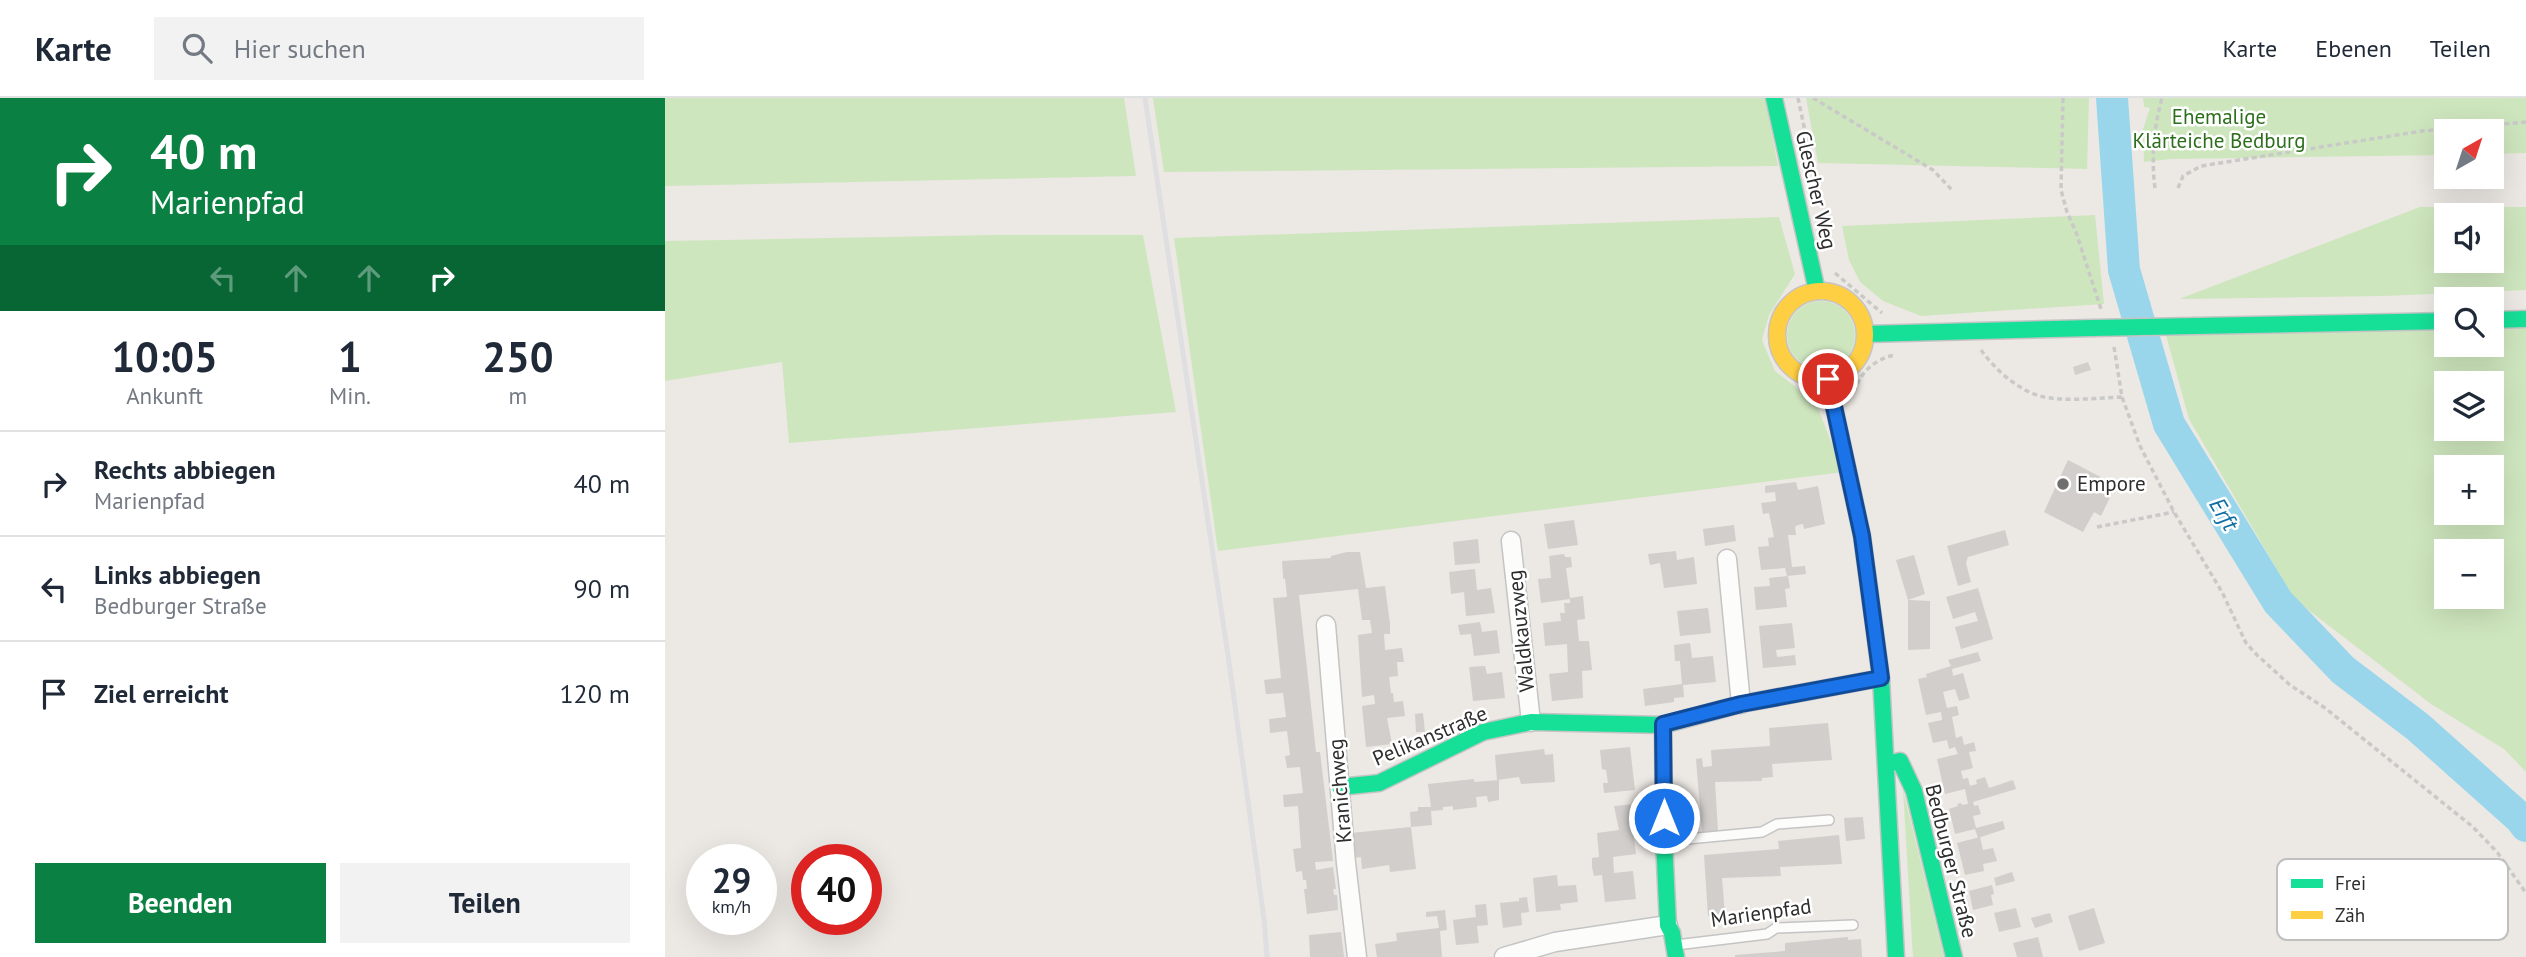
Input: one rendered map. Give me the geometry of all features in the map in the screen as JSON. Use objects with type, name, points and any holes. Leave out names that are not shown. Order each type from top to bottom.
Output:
[{"type":"main road","name":"Glescher Weg","points":[[1774,98],[1817,291]]},
{"type":"main road","points":[[1817,291],[1833,292],[1847,299],[1864,321],[1866,334],[1857,361],[1841,375],[1828,379],[1803,375],[1791,368],[1777,341],[1777,331],[1784,311],[1792,301],[1817,291]]},
{"type":"main road","points":[[2504,320],[2526,319]]},
{"type":"main road","points":[[1866,334],[2434,321]]},
{"type":"main road","points":[[1828,379],[1862,536],[1881,678],[1896,957]]},
{"type":"main road","points":[[1663,724],[1741,704],[1881,678]]},
{"type":"main road","name":"Pelikanstraße","points":[[1340,787],[1379,783],[1483,732],[1531,722],[1663,724]]},
{"type":"main road","name":"Marienpfad","points":[[1663,724],[1668,925],[1675,951]]},
{"type":"main road","name":"Bedburger Straße","points":[[1887,764],[1900,761],[1914,791],[1954,957]]},
{"type":"street","name":"Waldkauzweg","points":[[1511,541],[1531,722]]},
{"type":"street","points":[[1727,559],[1741,704]]},
{"type":"street","name":"Kranichweg","points":[[1326,625],[1357,957]]},
{"type":"street","points":[[1504,957],[1555,942],[1668,925]]},
{"type":"lane","points":[[1664,841],[1762,832],[1777,824],[1829,820]]},
{"type":"lane","name":"Marienpfad","points":[[1675,951],[1767,934],[1776,928],[1853,925]]},
{"type":"path","points":[[1798,98],[1805,129]]},
{"type":"path","points":[[1813,98],[1933,170],[1952,190]]},
{"type":"path","points":[[2063,98],[2061,190],[2102,311]]},
{"type":"path","points":[[2155,188],[2152,168],[2155,132],[2162,98]]},
{"type":"path","points":[[2178,188],[2183,176],[2209,164],[2423,131],[2526,122]]},
{"type":"path","points":[[1831,264],[1841,279],[1882,311],[1888,357]]},
{"type":"path","points":[[2110,337],[2115,349],[2122,397],[2140,446],[2174,512],[2222,592],[2246,643],[2290,685],[2325,708],[2473,827],[2502,859]]},
{"type":"path","points":[[1979,348],[2005,376],[2041,396],[2087,399],[2122,397]]},
{"type":"path","points":[[2097,527],[2174,512]]},
{"type":"path","points":[[2508,868],[2526,893]]},
{"type":"green space","points":[[665,98],[1124,98],[1136,176],[665,186]]},
{"type":"green space","points":[[1153,98],[1765,98],[1778,166],[1164,172]]},
{"type":"green space","points":[[1806,98],[2089,98],[2087,169],[1818,163]]},
{"type":"green space","name":"Ehemalige Klärteiche Bedburg","points":[[2143,98],[2526,98],[2526,153],[2504,154],[2504,119],[2434,119],[2434,155],[2171,159],[2144,162],[2143,129],[2150,108],[2144,107]]},
{"type":"green space","points":[[2420,207],[2434,207],[2434,273],[2504,273],[2504,207],[2526,207],[2526,290],[2504,291],[2504,287],[2434,287],[2434,294],[2179,299]]},
{"type":"green space","points":[[2095,215],[2104,304],[1921,316],[1883,301],[1860,282],[1849,260],[1842,226]]},
{"type":"green space","points":[[1779,217],[1795,274],[1769,315],[1762,340],[1775,371],[1816,403],[1843,472],[1218,551],[1174,238]]},
{"type":"green space","points":[[1143,235],[1176,412],[789,443],[782,362],[665,381],[665,241]]},
{"type":"green space","points":[[1821,301],[1834,304],[1845,311],[1852,322],[1855,335],[1852,348],[1845,359],[1834,366],[1821,369],[1808,366],[1797,359],[1790,348],[1787,335],[1790,322],[1797,311],[1808,304]]},
{"type":"green space","points":[[2504,328],[2526,328],[2526,772],[2504,749],[2431,704],[2294,599],[2189,419],[2166,335],[2434,329],[2434,357],[2504,357]]},
{"type":"green space","points":[[1903,790],[1944,957],[1913,957]]},
{"type":"building","points":[[2088,362],[2091,370],[2075,375],[2073,367]]},
{"type":"building","points":[[2068,460],[2116,485],[2101,516],[2094,512],[2083,532],[2044,512]]},
{"type":"building","points":[[1796,482],[1798,490],[1818,486],[1825,524],[1804,529],[1803,524],[1798,525],[1795,527],[1796,535],[1788,535],[1792,567],[1805,566],[1806,574],[1787,576],[1785,568],[1761,570],[1758,547],[1769,546],[1768,538],[1774,537],[1769,513],[1763,514],[1761,503],[1776,501],[1775,492],[1765,493],[1765,486]]},
{"type":"building","points":[[1574,520],[1578,545],[1548,549],[1544,524]]},
{"type":"building","points":[[1734,525],[1736,541],[1705,546],[1703,529]]},
{"type":"building","points":[[2005,530],[2009,545],[1968,557],[1966,563],[1971,582],[1958,586],[1947,546]]},
{"type":"building","points":[[1478,539],[1480,563],[1455,565],[1453,542]]},
{"type":"building","points":[[1676,551],[1677,560],[1694,557],[1697,584],[1664,588],[1660,563],[1650,565],[1648,554]]},
{"type":"building","points":[[1347,552],[1360,552],[1366,588],[1385,586],[1390,634],[1384,634],[1385,650],[1402,648],[1404,662],[1397,662],[1398,676],[1389,677],[1391,693],[1394,702],[1403,701],[1405,716],[1387,718],[1392,744],[1366,747],[1362,706],[1375,704],[1374,695],[1362,697],[1358,635],[1372,633],[1370,620],[1362,620],[1358,589],[1299,595],[1316,752],[1320,752],[1333,861],[1315,862],[1316,870],[1333,867],[1336,889],[1333,889],[1334,895],[1337,895],[1338,910],[1307,914],[1304,889],[1307,889],[1306,880],[1303,880],[1302,871],[1296,872],[1293,849],[1301,848],[1298,806],[1284,807],[1283,795],[1303,793],[1300,767],[1287,768],[1285,756],[1290,755],[1287,731],[1270,733],[1269,719],[1286,717],[1283,693],[1266,694],[1264,680],[1281,678],[1273,598],[1287,597],[1282,561],[1331,558]]},
{"type":"building","points":[[1564,554],[1565,557],[1571,557],[1572,567],[1566,568],[1570,598],[1583,596],[1585,619],[1577,620],[1579,641],[1589,641],[1592,670],[1582,671],[1583,698],[1552,701],[1549,674],[1568,672],[1567,644],[1545,646],[1543,623],[1561,621],[1560,613],[1565,613],[1564,603],[1570,603],[1570,599],[1541,603],[1538,579],[1551,578],[1549,556]]},
{"type":"building","points":[[1914,555],[1925,594],[1908,600],[1896,560]]},
{"type":"building","points":[[1475,569],[1477,590],[1491,588],[1495,613],[1466,616],[1464,592],[1451,594],[1449,572]]},
{"type":"building","points":[[1788,576],[1790,588],[1785,589],[1787,607],[1756,610],[1754,587],[1770,586],[1769,578]]},
{"type":"building","points":[[1978,588],[1993,639],[1961,649],[1955,627],[1978,621],[1975,612],[1953,619],[1946,597]]},
{"type":"building","points":[[1908,600],[1930,601],[1930,649],[1908,650]]},
{"type":"building","points":[[1708,608],[1711,633],[1680,636],[1677,611]]},
{"type":"building","points":[[1480,622],[1482,632],[1497,630],[1500,653],[1474,656],[1471,634],[1460,635],[1458,625]]},
{"type":"building","points":[[1792,623],[1795,648],[1776,650],[1777,657],[1795,655],[1796,665],[1763,668],[1759,626]]},
{"type":"building","points":[[1690,643],[1692,658],[1713,656],[1716,682],[1683,685],[1684,697],[1674,698],[1674,702],[1645,706],[1643,689],[1682,684],[1680,661],[1675,661],[1674,645]]},
{"type":"building","points":[[1978,652],[1981,661],[1952,669],[1953,676],[1963,673],[1970,698],[1959,701],[1955,689],[1943,692],[1947,708],[1957,706],[1959,715],[1952,717],[1956,738],[1962,736],[1964,745],[1974,742],[1976,751],[1969,752],[1973,768],[1961,771],[1963,779],[1968,778],[1970,786],[1985,777],[1989,788],[2013,780],[2016,789],[1973,802],[1974,806],[1978,805],[1981,814],[1973,816],[1976,828],[2003,821],[2005,829],[1978,838],[1975,829],[1955,834],[1949,809],[1958,806],[1957,804],[1968,804],[1965,789],[1945,794],[1937,759],[1958,754],[1955,747],[1949,749],[1947,740],[1933,743],[1928,723],[1942,720],[1941,712],[1926,715],[1918,679],[1951,666],[1948,660]]},
{"type":"building","points":[[1485,666],[1487,674],[1502,672],[1505,698],[1473,701],[1469,667]]},
{"type":"building","points":[[1423,713],[1425,732],[1416,732],[1415,714]]},
{"type":"building","points":[[1828,723],[1832,760],[1772,764],[1773,777],[1762,778],[1762,781],[1715,782],[1718,831],[1702,832],[1696,759],[1702,758],[1703,767],[1712,766],[1711,750],[1770,746],[1769,728]]},
{"type":"building","points":[[1630,747],[1635,790],[1604,793],[1603,783],[1608,783],[1606,770],[1602,769],[1600,750]]},
{"type":"building","points":[[1544,749],[1545,755],[1553,754],[1555,782],[1521,784],[1519,777],[1497,780],[1495,755]]},
{"type":"building","points":[[1474,779],[1474,782],[1499,780],[1499,800],[1488,802],[1487,796],[1476,797],[1477,807],[1453,810],[1453,806],[1443,807],[1443,810],[1431,811],[1432,825],[1411,827],[1410,812],[1418,811],[1418,807],[1431,807],[1428,784]]},
{"type":"building","points":[[1636,804],[1638,829],[1633,829],[1636,854],[1613,857],[1614,873],[1633,871],[1636,899],[1605,902],[1602,875],[1594,876],[1592,867],[1592,858],[1599,857],[1597,833],[1619,830],[1614,806]]},
{"type":"building","points":[[1863,817],[1865,839],[1846,841],[1844,818]]},
{"type":"building","points":[[1411,827],[1416,869],[1390,872],[1389,865],[1362,869],[1361,857],[1353,858],[1351,833]]},
{"type":"building","points":[[1839,835],[1842,864],[1780,867],[1781,876],[1722,878],[1725,915],[1708,916],[1704,855],[1779,849],[1778,841]]},
{"type":"building","points":[[1980,837],[1983,850],[1993,848],[1997,861],[1983,864],[1984,871],[1965,875],[1957,843]]},
{"type":"building","points":[[2012,872],[2015,881],[1996,886],[1994,878]]},
{"type":"building","points":[[1557,875],[1558,886],[1576,885],[1578,902],[1560,904],[1561,910],[1536,912],[1533,878]]},
{"type":"building","points":[[1992,885],[1993,905],[1973,910],[1969,891]]},
{"type":"building","points":[[1527,897],[1529,912],[1521,913],[1522,925],[1503,928],[1500,903],[1519,901],[1519,898]]},
{"type":"building","points":[[1486,904],[1488,925],[1477,926],[1479,943],[1456,945],[1453,920],[1476,917],[1475,905]]},
{"type":"building","points":[[2016,908],[2021,927],[1999,932],[1994,913]]},
{"type":"building","points":[[2094,908],[2105,943],[2079,951],[2068,916]]},
{"type":"building","points":[[1445,910],[1447,930],[1440,931],[1442,957],[1377,957],[1375,944],[1397,941],[1396,933],[1439,928],[1437,916],[1426,917],[1426,912]]},
{"type":"building","points":[[2050,913],[2053,922],[2035,928],[2031,918]]},
{"type":"building","points":[[1341,932],[1344,957],[1310,957],[1309,935]]},
{"type":"building","points":[[1848,937],[1848,940],[1861,939],[1862,957],[1735,957],[1785,951],[1785,943]]},
{"type":"building","points":[[2038,937],[2043,957],[2017,957],[2013,943]]},
{"type":"waterway","name":"Erft","points":[[2112,98],[2124,270],[2169,424],[2278,602],[2343,670],[2418,727],[2526,826]]},
{"type":"railway","points":[[1145,98],[1230,669],[1267,957]]},
{"type":"traffic: fast","points":[[1774,98],[1817,291]]},
{"type":"traffic: fast","points":[[2504,320],[2526,319]]},
{"type":"traffic: fast","points":[[2195,326],[2434,321]]},
{"type":"traffic: fast","points":[[2093,328],[2195,326]]},
{"type":"traffic: fast","points":[[1866,334],[2093,328]]},
{"type":"traffic: fast","points":[[1828,379],[1862,536],[1881,678],[1896,957]]},
{"type":"traffic: fast","points":[[1676,957],[1668,925],[1663,725],[1741,704],[1881,678]]},
{"type":"traffic: fast","points":[[1340,787],[1379,783],[1483,732],[1531,722],[1663,725]]},
{"type":"traffic: fast","points":[[1887,764],[1900,761],[1914,791],[1954,957]]},
{"type":"traffic: slow","points":[[1821,291],[1838,294],[1852,304],[1862,318],[1865,335],[1862,352],[1852,366],[1838,376],[1821,379],[1804,376],[1790,366],[1780,352],[1777,335],[1780,318],[1790,304],[1804,294],[1821,291]]},
{"type":"place","name":"Empore","points":[[2063,484]]},
{"type":"route","points":[[1664,818],[1663,724],[1741,704],[1881,678],[1862,536],[1828,379]]}]
